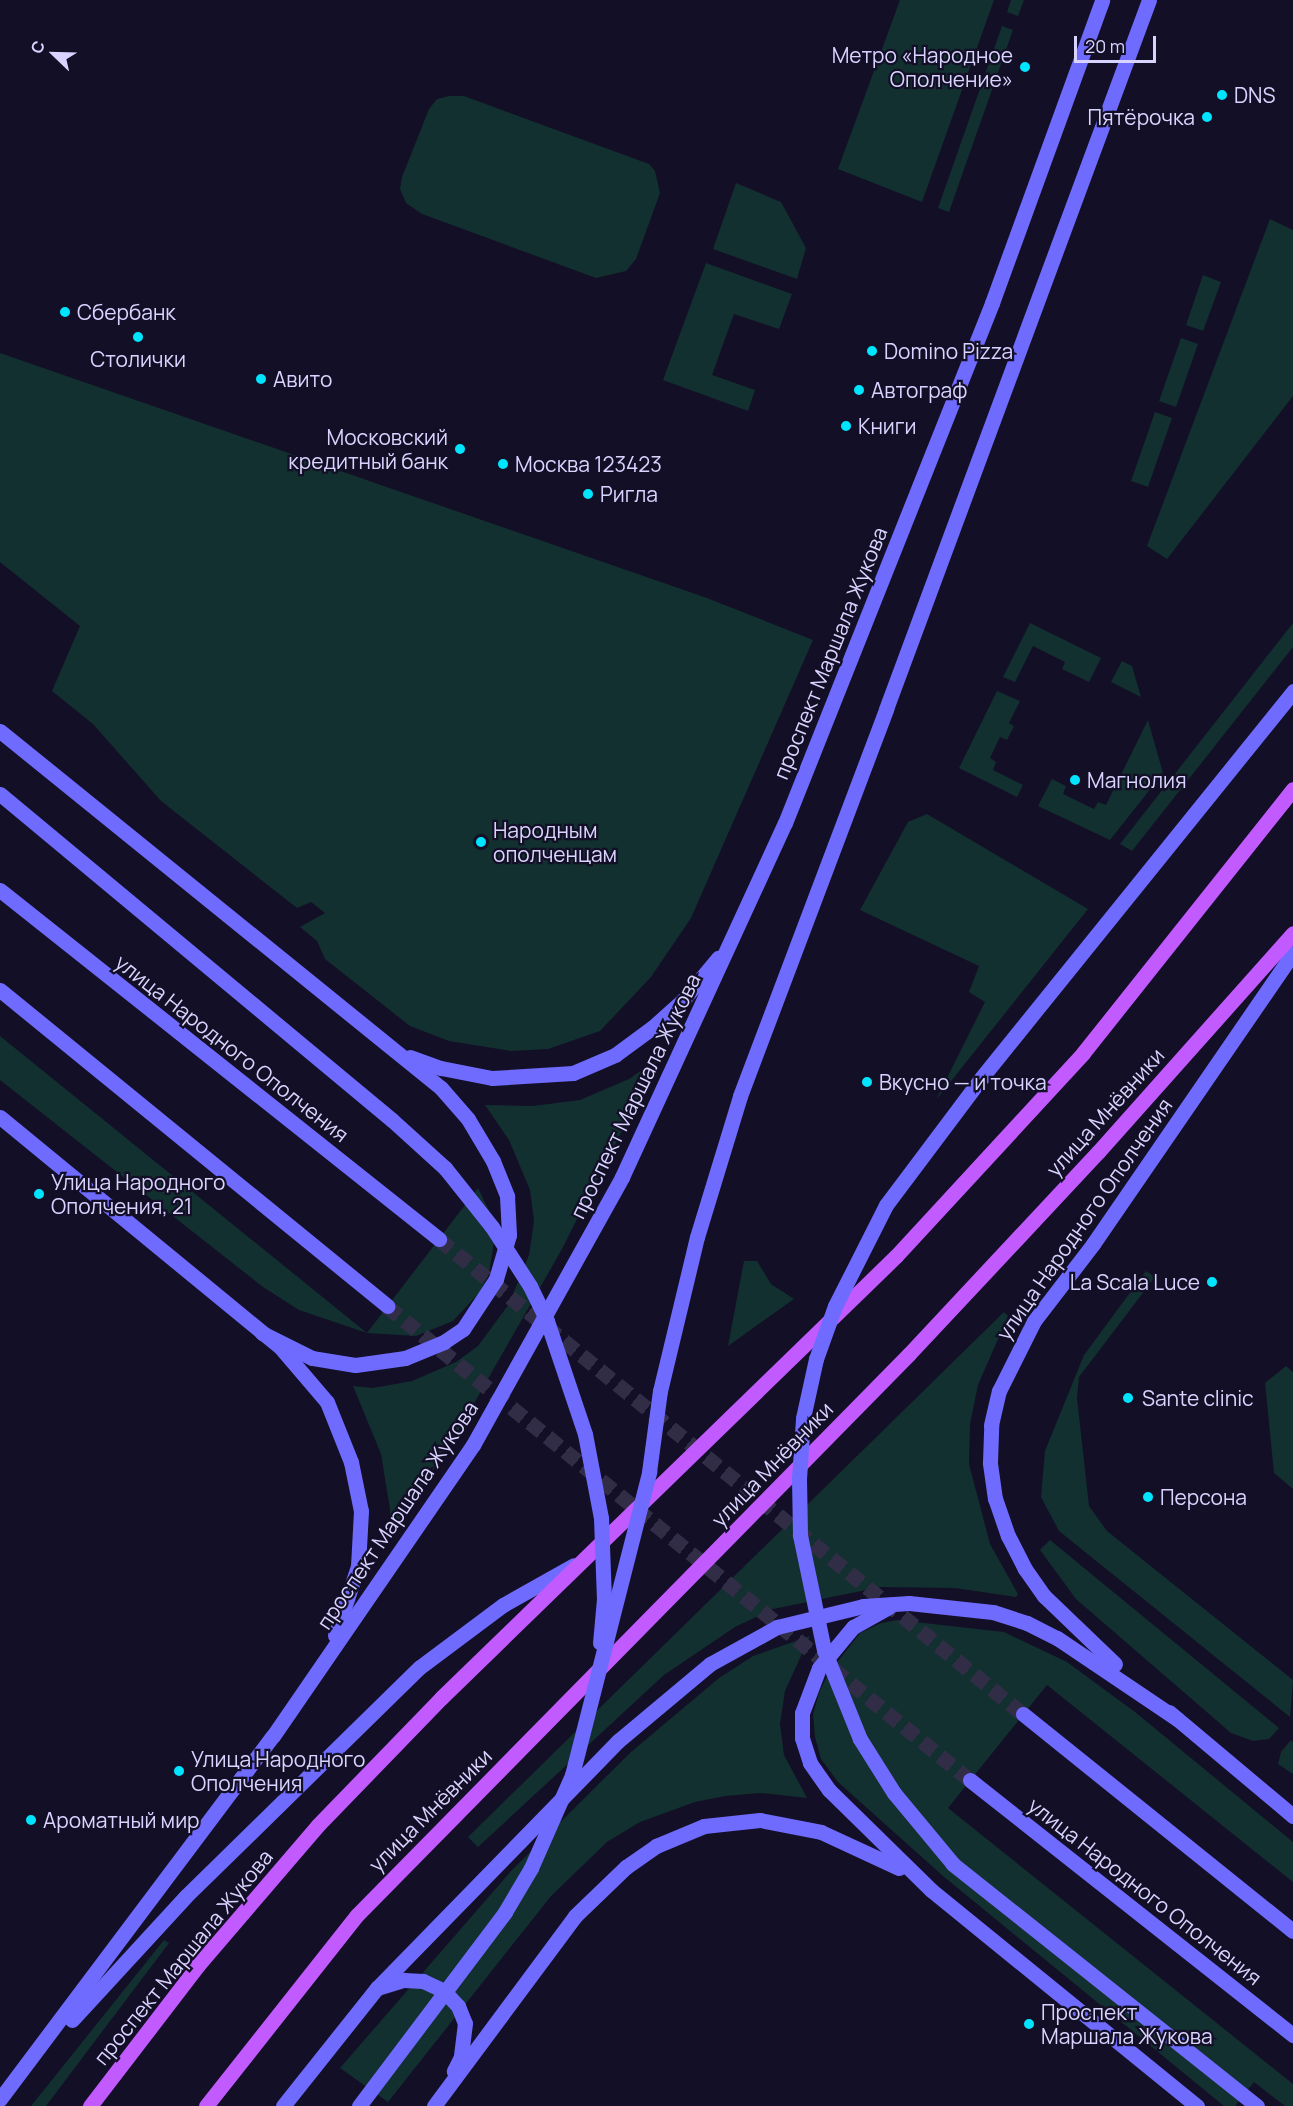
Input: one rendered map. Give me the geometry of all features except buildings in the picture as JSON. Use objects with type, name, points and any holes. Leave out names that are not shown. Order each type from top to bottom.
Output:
[{"type":"main road","name":"проспект Маршала Жукова","points":[[0,2099],[300,1698],[473,1445],[622,1177],[752,902],[992,303],[1102,0]]},
{"type":"main road","points":[[359,2106],[480,1946],[531,1868],[572,1774],[597,1688],[649,1472],[660,1391],[697,1237],[740,1096],[1149,0]]},
{"type":"main road","points":[[1257,2106],[953,1864],[894,1793],[846,1711],[824,1650],[800,1535],[799,1479],[803,1418],[816,1359],[835,1306],[886,1205],[982,1077],[1293,691]]},
{"type":"main road","points":[[0,731],[396,1051],[460,1108],[493,1161],[507,1196],[511,1220],[496,1279],[463,1329],[425,1352],[387,1363],[327,1362],[296,1352],[262,1333]]},
{"type":"main road","points":[[10,2087],[186,1896],[420,1667],[503,1605],[590,1556],[896,1256],[1083,1053],[1293,789]]},
{"type":"main road","points":[[0,794],[393,1120],[445,1168],[492,1227],[530,1286],[547,1321],[574,1396],[596,1475],[604,1557],[597,1688]]},
{"type":"main road","name":"улица Народного Ополчения","points":[[0,890],[439,1239]]},
{"type":"main road","points":[[396,1051],[441,1068],[492,1078],[551,1077],[593,1066],[624,1048],[683,1000],[726,946],[752,902]]},
{"type":"main road","name":"улица Мнёвники","points":[[206,2106],[273,2018],[403,1866],[909,1354],[1098,1152],[1293,933]]},
{"type":"main road","name":"улица Народного Ополчения","points":[[1177,1719],[1067,1621],[1025,1569],[996,1499],[991,1425],[999,1391],[1034,1321],[1093,1244],[1293,953]]},
{"type":"main road","points":[[0,990],[387,1306]]},
{"type":"main road","points":[[0,1117],[262,1333],[297,1364],[327,1402],[348,1451],[361,1511],[361,1538],[351,1595],[334,1639],[300,1698]]},
{"type":"main road","name":"проспект Маршала Жукова","points":[[90,2106],[198,1965],[318,1825],[441,1698],[590,1556]]},
{"type":"main road","points":[[909,1603],[874,1614],[835,1647],[809,1688],[802,1713],[802,1738],[810,1763],[828,1790],[931,1890],[1197,2106]]},
{"type":"main road","points":[[283,2106],[376,1988],[618,1741],[710,1664],[777,1627],[862,1606],[909,1603],[977,1609],[1027,1623],[1099,1663],[1177,1719],[1293,1816]]},
{"type":"main road","points":[[1023,1714],[1293,1931]]},
{"type":"main road","name":"улица Народного Ополчения","points":[[970,1780],[1293,2035]]},
{"type":"main road","points":[[437,2103],[575,1917],[626,1867],[680,1834],[731,1820],[789,1824],[851,1843],[931,1890]]},
{"type":"main road","points":[[376,1988],[404,1980],[423,1982],[444,1991],[458,2006],[465,2023],[461,2057],[437,2103]]},
{"type":"green space","points":[[900,0],[994,0],[922,202],[838,169]]},
{"type":"green space","points":[[1011,0],[1024,0],[1018,16],[1007,12]]},
{"type":"green space","points":[[1002,26],[1013,30],[949,212],[938,208]]},
{"type":"green space","points":[[464,96],[649,164],[655,171],[660,193],[636,259],[626,271],[596,278],[422,214],[406,203],[400,189],[402,177],[429,109],[437,99]]},
{"type":"green space","points":[[736,183],[781,202],[806,248],[797,279],[713,249]]},
{"type":"green space","points":[[1270,219],[1293,230],[1293,396],[1167,559],[1147,546]]},
{"type":"green space","points":[[706,263],[792,294],[779,329],[734,314],[712,375],[755,390],[748,411],[663,380]]},
{"type":"green space","points":[[1203,275],[1221,282],[1203,331],[1186,325]]},
{"type":"green space","points":[[1181,338],[1198,344],[1176,407],[1159,401]]},
{"type":"green space","points":[[0,353],[707,598],[813,640],[691,918],[651,977],[600,1031],[548,1049],[511,1051],[449,1041],[410,1026],[325,959],[317,941],[300,927],[325,913],[311,902],[297,908],[161,801],[93,724],[52,691],[80,626],[0,562]]},
{"type":"green space","points":[[1155,412],[1172,418],[1148,487],[1131,481]]},
{"type":"green space","points":[[1030,623],[1101,658],[1089,682],[1062,669],[1065,662],[1033,646],[1015,682],[1003,677]]},
{"type":"green space","points":[[1293,623],[1293,647],[1132,851],[1120,844]]},
{"type":"green space","points":[[1122,661],[1132,666],[1141,697],[1111,682]]},
{"type":"green space","points":[[997,691],[1020,701],[1009,723],[1014,726],[1007,740],[1000,737],[990,758],[996,762],[993,770],[1023,785],[1017,797],[959,768]]},
{"type":"green space","points":[[1148,720],[1163,773],[1110,840],[1038,806],[1052,779],[1066,786],[1063,794],[1094,809],[1098,802],[1106,805]]},
{"type":"green space","points":[[927,814],[1088,909],[936,1100],[985,1002],[969,992],[979,966],[860,910],[908,822]]},
{"type":"green space","points":[[0,1036],[367,1333],[299,1310],[263,1287],[0,1080]]},
{"type":"green space","points":[[659,1058],[562,1249],[456,1435],[390,1537],[390,1509],[381,1454],[353,1386],[373,1388],[412,1381],[456,1362],[478,1346],[509,1304],[529,1255],[534,1221],[530,1190],[509,1140],[485,1105],[533,1106],[580,1100],[629,1079]]},
{"type":"green space","points":[[478,1188],[491,1215],[495,1235],[489,1274],[480,1292],[453,1321],[416,1336],[367,1333]]},
{"type":"green space","points":[[744,1261],[757,1261],[771,1284],[794,1299],[728,1346]]},
{"type":"green space","points":[[1146,1271],[1155,1277],[1079,1377],[1077,1398],[1089,1506],[1107,1531],[1293,1680],[1290,1717],[1059,1531],[1041,1497],[1045,1451],[1084,1355]]},
{"type":"green space","points":[[1004,1312],[1008,1316],[978,1385],[970,1424],[969,1464],[990,1544],[1018,1594],[1016,1597],[955,1588],[881,1587],[773,1609],[735,1627],[664,1675],[478,1847],[468,1837]]},
{"type":"green space","points":[[1286,1366],[1293,1372],[1293,1489],[1274,1473],[1265,1383]]},
{"type":"green space","points":[[1050,1540],[1279,1728],[1269,1739],[1253,1741],[1231,1733],[1076,1599],[1040,1550]]},
{"type":"green space","points":[[897,1620],[1004,1632],[1067,1662],[1135,1712],[1293,1842],[1293,1882],[1047,1685],[948,1808],[1293,2084],[1293,2106],[1285,2106],[1254,2082],[1235,2106],[1224,2106],[943,1876],[838,1782],[821,1759],[815,1737],[813,1714],[819,1693],[828,1674],[860,1633],[881,1623]]},
{"type":"green space","points":[[810,1636],[785,1691],[780,1724],[784,1755],[807,1798],[761,1793],[725,1796],[695,1802],[640,1822],[607,1842],[551,1896],[388,2102],[340,2068],[512,1870],[631,1752],[719,1678],[753,1656]]},
{"type":"green space","points":[[1291,1740],[1293,1742],[1293,1774],[1278,1764],[1281,1752]]},
{"type":"green space","points":[[164,1940],[169,1943],[46,2106],[31,2106]]},
{"type":"tunnel","points":[[439,1239],[1023,1714]]},
{"type":"tunnel","points":[[387,1306],[970,1780]]},
{"type":"place","name":"Метро «Народное Ополчение»","points":[[1025,67]]},
{"type":"place","name":"DNS","points":[[1222,95]]},
{"type":"place","name":"Пятёрочка","points":[[1207,117]]},
{"type":"place","name":"Сбербанк","points":[[65,312]]},
{"type":"place","name":"Столички","points":[[138,337]]},
{"type":"place","name":"Domino Pizza","points":[[872,351]]},
{"type":"place","name":"Авито","points":[[261,379]]},
{"type":"place","name":"Автограф","points":[[859,390]]},
{"type":"place","name":"Книги","points":[[846,426]]},
{"type":"place","name":"Московский кредитный банк","points":[[460,449]]},
{"type":"place","name":"Москва 123423","points":[[503,464]]},
{"type":"place","name":"Ригла","points":[[588,494]]},
{"type":"place","name":"Магнолия","points":[[1075,780]]},
{"type":"place","name":"Народным ополченцам","points":[[481,842]]},
{"type":"place","name":"Вкусно — и точка","points":[[867,1082]]},
{"type":"place","name":"Улица Народного Ополчения, 21","points":[[39,1194]]},
{"type":"place","name":"La Scala Luce","points":[[1212,1282]]},
{"type":"place","name":"Sante clinic","points":[[1128,1398]]},
{"type":"place","name":"Персона","points":[[1148,1497]]},
{"type":"place","name":"Улица Народного Ополчения","points":[[179,1771]]},
{"type":"place","name":"Ароматный мир","points":[[31,1820]]},
{"type":"place","name":"Проспект Маршала Жукова","points":[[1029,2024]]}]
